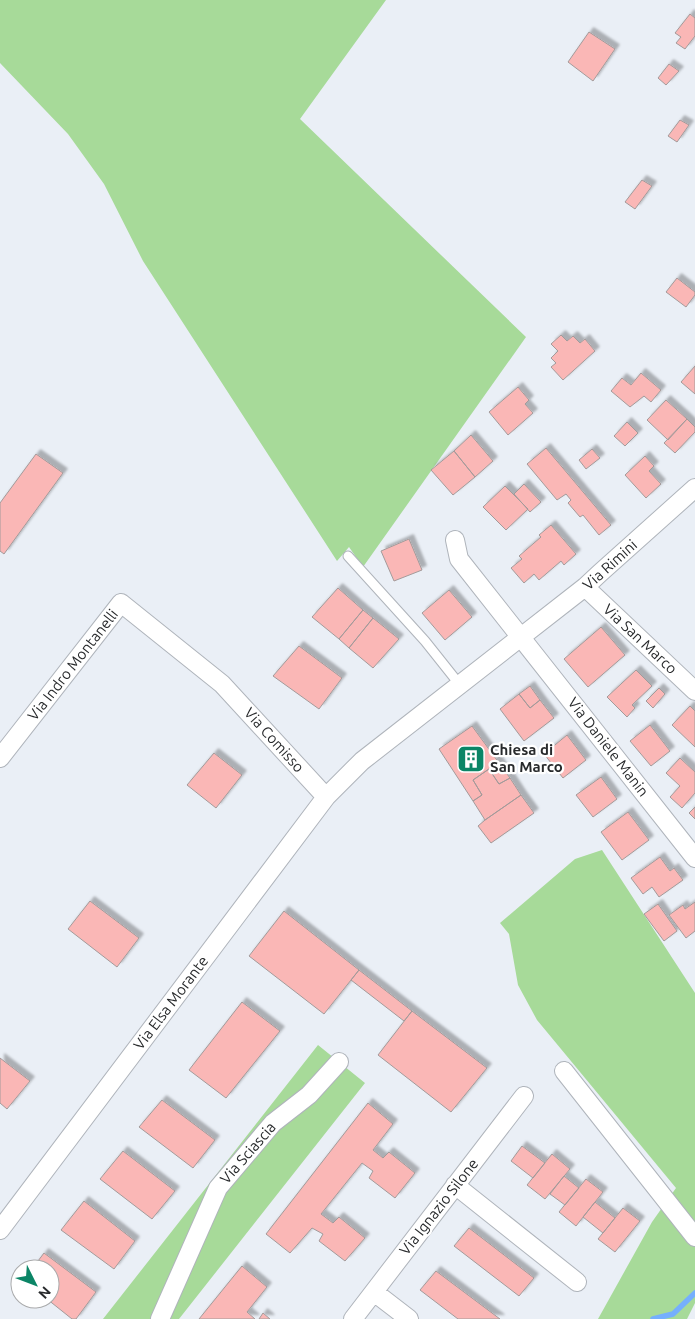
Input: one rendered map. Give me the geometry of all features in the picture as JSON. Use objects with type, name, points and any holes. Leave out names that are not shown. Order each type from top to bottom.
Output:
[{"type":"street","name":"Via Rimini","points":[[345,777],[362,761],[586,587],[600,572],[695,488]]},
{"type":"street","points":[[455,540],[459,558],[521,637]]},
{"type":"street","name":"Via San Marco","points":[[586,587],[695,691]]},
{"type":"street","name":"Via Indro Montanelli","points":[[1,756],[121,603],[222,684]]},
{"type":"street","name":"Via Daniele Manin","points":[[521,637],[695,858]]},
{"type":"street","name":"Via Comisso","points":[[222,684],[326,797]]},
{"type":"street","name":"Via Elsa Morante","points":[[0,1230],[326,797],[345,777]]},
{"type":"street","name":"Via Sciascia","points":[[160,1319],[218,1188],[273,1123],[309,1095],[339,1062]]},
{"type":"street","points":[[564,1071],[695,1237]]},
{"type":"street","name":"Via Ignazio Silone","points":[[353,1319],[524,1096]]},
{"type":"street","points":[[455,1185],[577,1282]]},
{"type":"street","points":[[374,1292],[409,1319]]},
{"type":"lane","points":[[348,556],[424,641],[460,685]]},
{"type":"green space","points":[[0,0],[386,0],[300,119],[526,337],[363,567],[349,547],[337,561],[143,261],[104,184],[68,134],[0,63]]},
{"type":"green space","points":[[602,850],[695,993],[695,1303],[687,1319],[598,1319],[652,1222],[676,1188],[537,1020],[518,985],[509,934],[500,923],[575,859]]},
{"type":"green space","points":[[318,1045],[365,1083],[179,1319],[103,1319]]},
{"type":"building","points":[[690,14],[695,18],[695,36],[685,49],[676,43],[681,37],[675,33]]},
{"type":"building","points":[[589,32],[615,49],[593,81],[568,62]]},
{"type":"building","points":[[669,64],[679,71],[666,85],[658,78]]},
{"type":"building","points":[[680,120],[689,125],[677,142],[668,136]]},
{"type":"building","points":[[642,180],[652,186],[635,209],[625,202]]},
{"type":"building","points":[[677,278],[695,292],[695,295],[686,307],[666,292]]},
{"type":"building","points":[[561,335],[567,341],[573,336],[580,343],[585,339],[595,351],[563,380],[551,367],[556,363],[551,358],[558,351],[551,344]]},
{"type":"building","points":[[695,366],[695,394],[681,382]]},
{"type":"building","points":[[641,373],[661,390],[651,402],[644,396],[630,407],[611,391],[622,378],[631,385]]},
{"type":"building","points":[[518,387],[529,400],[525,404],[533,413],[508,435],[489,412]]},
{"type":"building","points":[[666,400],[687,419],[668,440],[647,420]]},
{"type":"building","points":[[687,419],[695,427],[695,432],[675,453],[664,443]]},
{"type":"building","points":[[627,422],[638,433],[625,446],[614,436]]},
{"type":"building","points":[[471,435],[493,461],[475,477],[454,451]]},
{"type":"building","points":[[546,448],[611,525],[599,535],[583,515],[580,517],[568,503],[571,500],[566,494],[557,500],[527,464]]},
{"type":"building","points":[[592,449],[600,458],[586,469],[579,460]]},
{"type":"building","points":[[454,451],[475,477],[453,495],[431,470]]},
{"type":"building","points":[[36,454],[63,473],[4,554],[0,551],[0,503]]},
{"type":"building","points":[[645,456],[654,466],[649,471],[661,484],[646,498],[625,475]]},
{"type":"building","points":[[524,484],[541,502],[530,512],[514,494]]},
{"type":"building","points":[[505,486],[528,509],[506,530],[483,507]]},
{"type":"building","points":[[551,525],[576,554],[564,565],[561,561],[539,580],[534,574],[524,583],[511,568],[522,559],[519,556],[541,537],[539,535]]},
{"type":"building","points":[[409,539],[422,570],[394,581],[381,551]]},
{"type":"building","points":[[338,588],[363,610],[339,639],[312,617]]},
{"type":"building","points":[[449,590],[472,617],[445,640],[422,613]]},
{"type":"building","points":[[363,610],[373,618],[349,648],[339,639]]},
{"type":"building","points":[[373,618],[399,639],[373,668],[349,648]]},
{"type":"building","points":[[601,627],[625,655],[588,687],[564,659]]},
{"type":"building","points":[[299,646],[342,678],[319,709],[273,676]]},
{"type":"building","points":[[636,670],[652,686],[632,705],[635,708],[627,717],[607,697]]},
{"type":"building","points":[[530,686],[540,700],[530,708],[519,694]]},
{"type":"building","points":[[659,688],[665,694],[653,708],[646,701]]},
{"type":"building","points":[[519,694],[530,708],[540,700],[554,718],[524,741],[500,709]]},
{"type":"building","points":[[690,706],[695,711],[695,747],[672,725]]},
{"type":"building","points":[[650,725],[670,751],[651,766],[630,741]]},
{"type":"building","name":"Chiesa di San Marco","points":[[472,726],[510,778],[499,784],[489,769],[473,780],[482,795],[473,801],[439,749]]},
{"type":"building","points":[[567,735],[586,760],[563,778],[544,754]]},
{"type":"building","points":[[214,753],[242,775],[216,808],[187,785]]},
{"type":"building","points":[[680,758],[695,772],[695,793],[682,808],[670,797],[680,786],[666,773]]},
{"type":"building","points":[[489,769],[499,784],[510,778],[521,795],[485,820],[473,801],[482,795],[473,780]]},
{"type":"building","points":[[601,777],[617,799],[593,817],[576,795]]},
{"type":"building","points":[[521,795],[534,813],[491,843],[478,826]]},
{"type":"building","points":[[695,807],[695,819],[689,813]]},
{"type":"building","points":[[628,812],[649,840],[622,860],[601,832]]},
{"type":"building","points":[[660,857],[670,871],[674,868],[683,880],[659,897],[652,887],[643,894],[631,878]]},
{"type":"building","points":[[90,901],[139,938],[117,967],[68,929]]},
{"type":"building","points":[[695,902],[695,931],[686,938],[669,915],[683,905],[685,909]]},
{"type":"building","points":[[658,904],[677,931],[664,941],[644,914]]},
{"type":"building","points":[[284,911],[359,970],[324,1014],[249,956]]},
{"type":"building","points":[[359,970],[412,1011],[404,1021],[351,980]]},
{"type":"building","points":[[242,1002],[280,1031],[226,1098],[189,1070]]},
{"type":"building","points":[[412,1011],[487,1068],[451,1112],[378,1055]]},
{"type":"building","points":[[0,1058],[30,1081],[7,1109],[0,1103]]},
{"type":"building","points":[[162,1100],[215,1140],[193,1168],[139,1127]]},
{"type":"building","points":[[368,1103],[393,1124],[373,1150],[383,1158],[389,1152],[415,1173],[395,1198],[369,1178],[373,1171],[362,1163],[321,1214],[333,1223],[339,1217],[365,1238],[345,1261],[319,1241],[323,1234],[312,1228],[290,1253],[266,1234]]},
{"type":"building","points":[[522,1146],[545,1163],[533,1178],[511,1161]]},
{"type":"building","points":[[123,1151],[175,1191],[152,1219],[100,1179]]},
{"type":"building","points":[[552,1154],[570,1169],[545,1199],[527,1185]]},
{"type":"building","points":[[564,1176],[579,1188],[565,1205],[550,1194]]},
{"type":"building","points":[[586,1179],[603,1192],[576,1226],[559,1212]]},
{"type":"building","points":[[84,1201],[135,1241],[114,1269],[61,1230]]},
{"type":"building","points":[[595,1202],[615,1218],[603,1233],[583,1217]]},
{"type":"building","points":[[623,1208],[640,1221],[615,1252],[598,1239]]},
{"type":"building","points":[[469,1228],[534,1278],[519,1296],[454,1246]]},
{"type":"building","points":[[44,1253],[52,1259],[40,1259]]},
{"type":"building","points":[[60,1265],[96,1292],[76,1319],[72,1319],[60,1309]]},
{"type":"building","points":[[242,1266],[267,1287],[247,1312],[255,1319],[199,1319]]},
{"type":"building","points":[[436,1271],[500,1319],[458,1319],[420,1290]]},
{"type":"building","points":[[263,1313],[270,1319],[259,1319]]},
{"type":"waterway","points":[[653,1319],[673,1314],[695,1293]]},
{"type":"place","name":"Chiesa di San Marco","points":[[471,759]]}]
